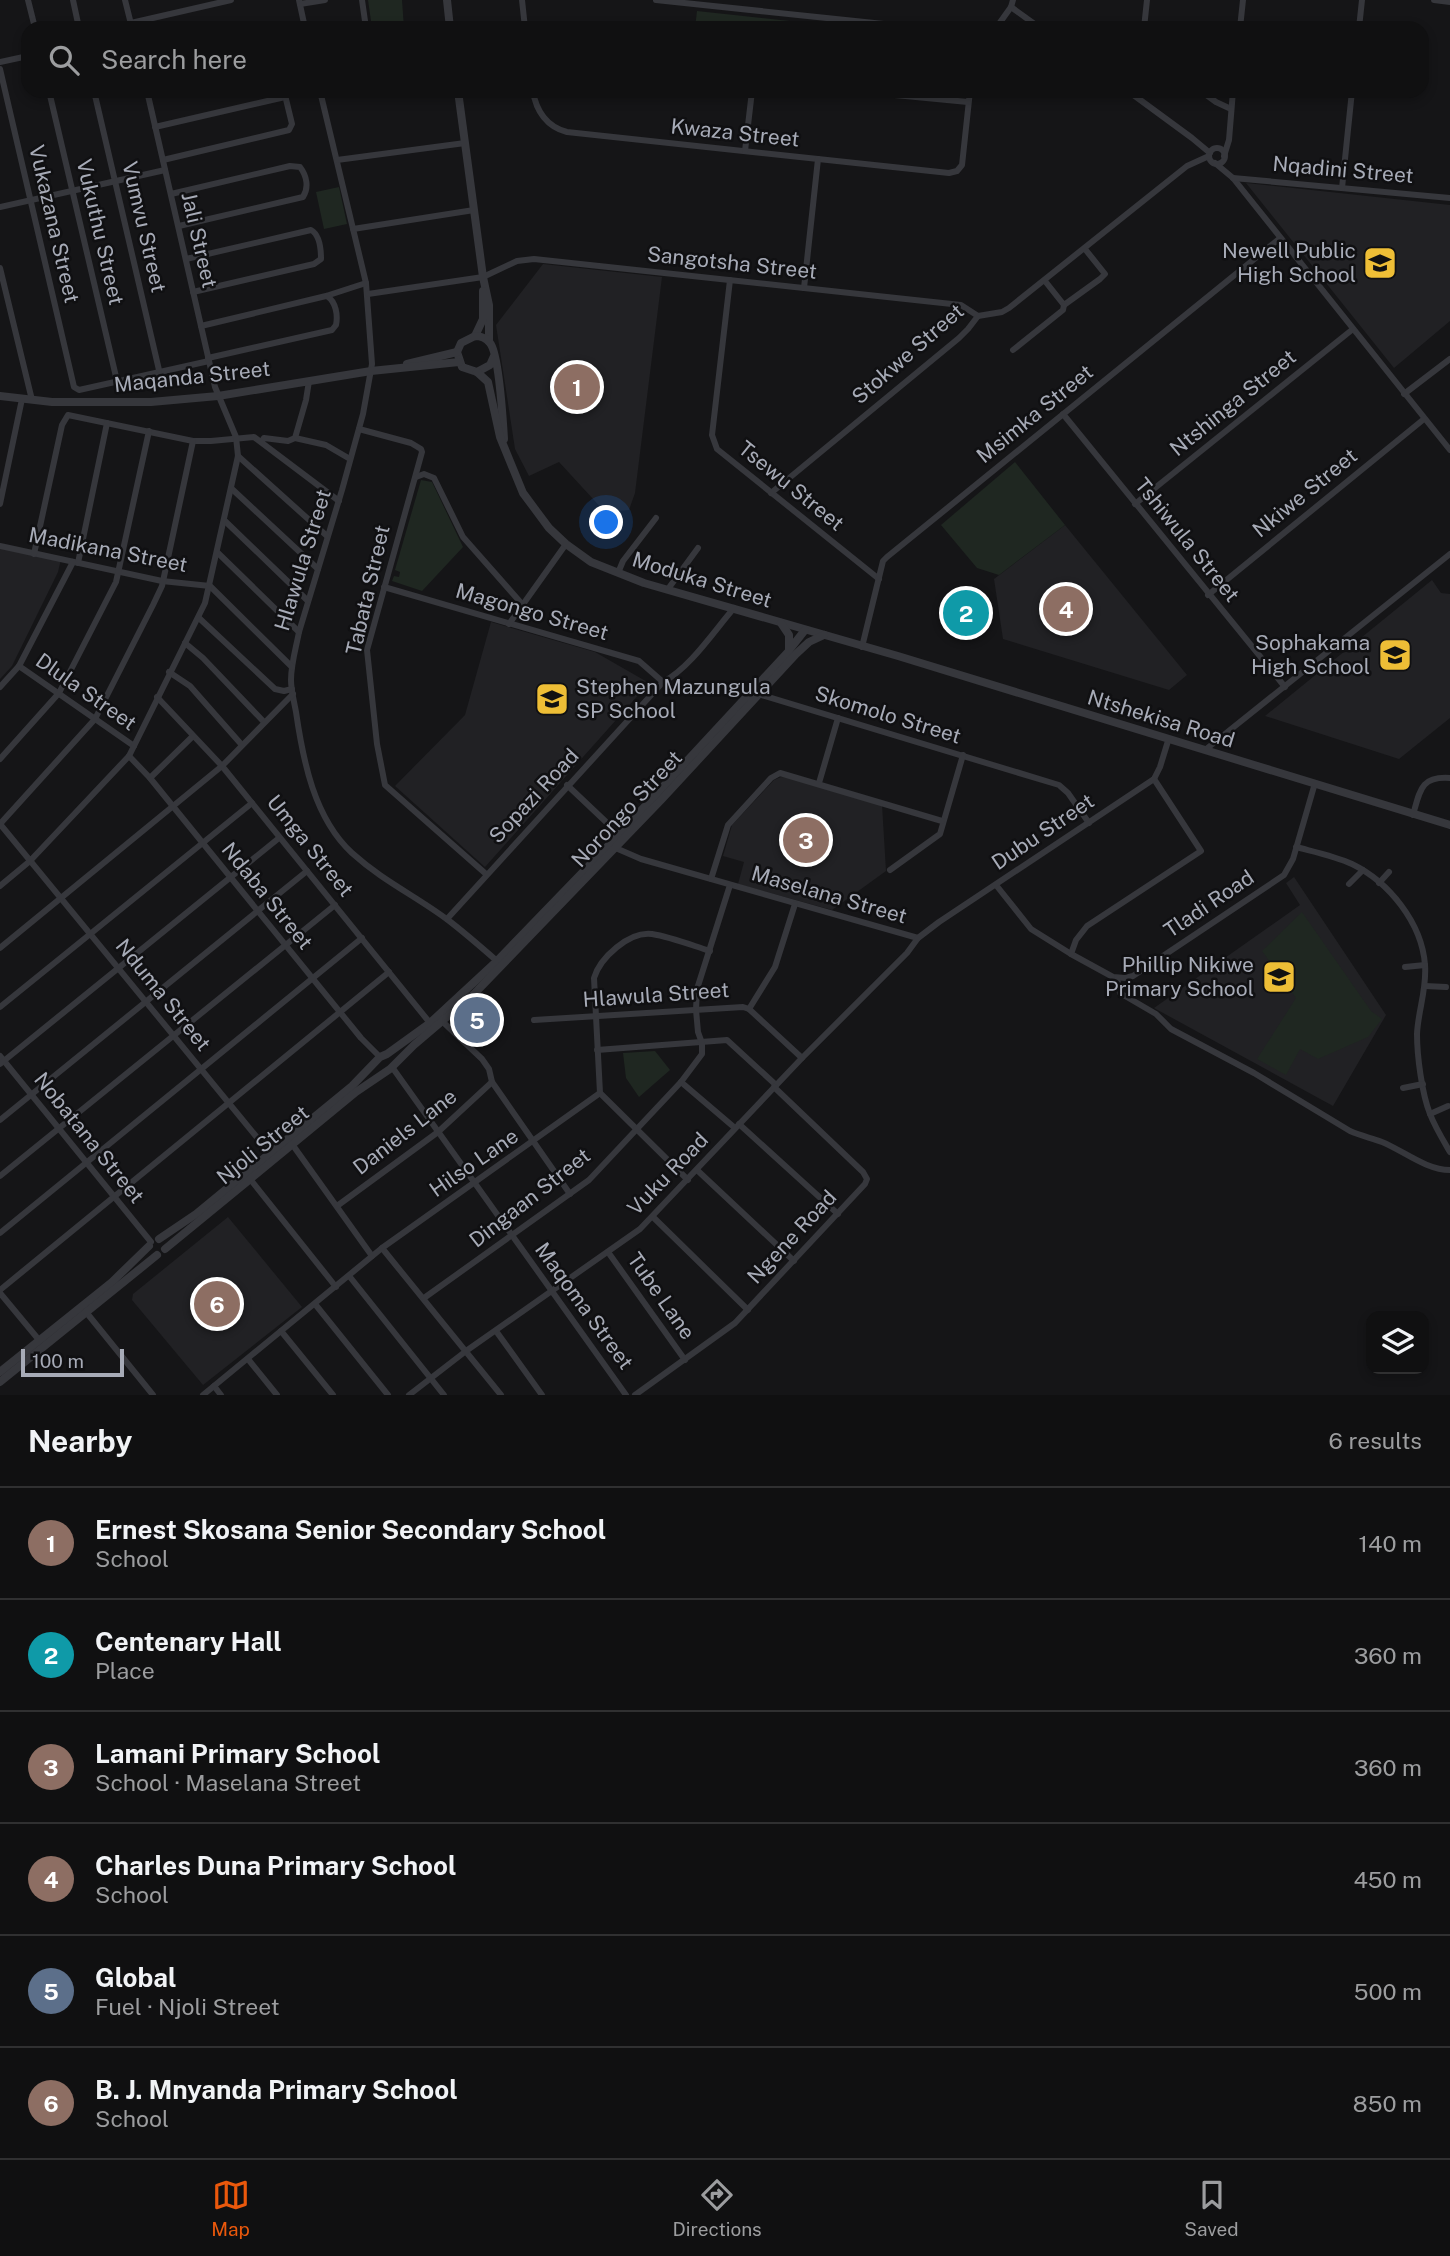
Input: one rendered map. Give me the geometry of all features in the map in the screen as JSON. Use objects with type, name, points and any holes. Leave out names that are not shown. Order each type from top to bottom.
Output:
[{"type":"street","points":[[28,0],[32,21]]},
{"type":"street","points":[[73,0],[78,21]]},
{"type":"street","points":[[125,0],[130,21]]},
{"type":"street","points":[[150,21],[231,0]]},
{"type":"street","points":[[303,21],[299,2],[325,0]]},
{"type":"street","points":[[362,0],[365,21]]},
{"type":"street","points":[[447,0],[449,21]]},
{"type":"street","points":[[522,0],[524,21]]},
{"type":"street","points":[[656,0],[724,4],[864,21]]},
{"type":"street","points":[[1145,21],[1147,0]]},
{"type":"street","points":[[1241,21],[1243,0]]},
{"type":"street","points":[[1360,21],[1362,0]]},
{"type":"street","points":[[1434,0],[1450,2]]},
{"type":"street","points":[[1001,21],[1012,4],[1032,21]]},
{"type":"street","points":[[0,62],[21,57]]},
{"type":"street","name":"Vukazana Street","points":[[0,69],[74,387],[79,390],[117,380]]},
{"type":"street","name":"Vukuthu Street","points":[[52,98],[117,380]]},
{"type":"street","name":"Vumvu Street","points":[[96,98],[159,370]]},
{"type":"street","name":"Jali Street","points":[[0,886],[30,860],[129,756],[169,672],[199,618],[210,586],[232,489],[238,456],[236,438],[218,396],[149,98]]},
{"type":"street","points":[[155,127],[269,98]]},
{"type":"street","points":[[163,160],[286,132],[292,124],[286,98]]},
{"type":"street","name":"Hlawula Street","points":[[322,98],[368,293],[371,371],[351,459],[299,632],[292,667],[301,746],[312,788],[335,833],[352,853],[374,872],[447,919],[497,961]]},
{"type":"street","points":[[459,98],[489,304],[489,341],[494,356],[486,369],[477,372],[467,370],[460,362],[457,352],[465,339],[475,336],[489,341]]},
{"type":"street","name":"Kwaza Street","points":[[535,98],[541,115],[560,131],[949,173],[957,172],[962,165],[968,102]]},
{"type":"street","points":[[745,151],[751,98]]},
{"type":"street","points":[[926,98],[968,102],[969,98]]},
{"type":"street","points":[[1138,98],[1212,152],[1223,152],[1231,177]]},
{"type":"street","points":[[1211,98],[1231,109]]},
{"type":"street","points":[[1215,163],[1221,162],[1228,149],[1232,98]]},
{"type":"street","points":[[1342,188],[1351,98]]},
{"type":"street","points":[[1212,152],[1225,140],[1229,127]]},
{"type":"street","points":[[337,160],[465,143]]},
{"type":"street","points":[[1212,152],[1215,163],[1231,177],[1450,450]]},
{"type":"street","name":"Stokwe Street","points":[[771,493],[941,353],[968,329],[978,316],[1006,310],[1187,166],[1212,152]]},
{"type":"street","points":[[804,288],[818,159]]},
{"type":"street","points":[[171,194],[290,166],[300,167],[305,178],[306,190],[303,197],[179,226]]},
{"type":"street","points":[[0,207],[166,170]]},
{"type":"street","name":"Nqadini Street","points":[[1231,177],[1450,198]]},
{"type":"street","points":[[353,229],[474,210]]},
{"type":"street","points":[[187,259],[311,230],[317,236],[321,250],[321,259],[314,264],[193,292]]},
{"type":"street","name":"Msimka Street","points":[[862,648],[883,561],[887,557],[1279,239]]},
{"type":"street","points":[[1013,350],[1063,310],[1064,305],[1104,276],[1085,248]]},
{"type":"street","name":"Sangotsha Street","points":[[368,293],[483,277],[517,261],[534,259],[961,305],[978,316]]},
{"type":"street","points":[[0,268],[32,400]]},
{"type":"street","points":[[475,336],[482,319],[483,277]]},
{"type":"street","name":"Tsewu Street","points":[[730,281],[712,439],[717,449],[879,579]]},
{"type":"street","points":[[1045,281],[1064,305]]},
{"type":"street","points":[[201,326],[326,296],[366,283]]},
{"type":"street","points":[[117,380],[331,330],[337,325],[336,311],[332,300],[326,296]]},
{"type":"street","name":"Ntshinga Street","points":[[1135,504],[1353,329]]},
{"type":"street","name":"Maqanda Street","points":[[387,369],[457,352]]},
{"type":"street","name":"Moduka Street","points":[[494,356],[504,449]]},
{"type":"street","points":[[1404,394],[1450,359]]},
{"type":"street","name":"Maqanda Street","points":[[0,396],[110,404],[218,396],[371,371],[460,362]]},
{"type":"street","name":"Moduka Street","points":[[477,372],[488,382],[504,449],[514,476],[530,503],[549,528],[591,562],[668,589],[862,648]]},
{"type":"street","points":[[295,438],[309,381]]},
{"type":"street","points":[[0,504],[22,399]]},
{"type":"street","name":"Tshiwula Street","points":[[1063,414],[1285,687]]},
{"type":"street","points":[[34,554],[64,419],[71,415],[193,441],[251,436],[262,441],[339,501]]},
{"type":"street","name":"Nkiwe Street","points":[[1208,595],[1424,419]]},
{"type":"street","points":[[0,687],[19,666],[75,562],[107,423]]},
{"type":"street","name":"Tabata Street","points":[[359,429],[411,443],[421,449],[422,458],[367,650],[377,744],[385,785],[486,874]]},
{"type":"street","points":[[0,759],[59,693],[120,572],[149,431]]},
{"type":"street","points":[[262,441],[264,438],[288,441],[295,438],[326,445],[351,459]]},
{"type":"street","points":[[0,824],[95,719],[153,605],[162,581],[193,441]]},
{"type":"street","points":[[238,456],[327,536]]},
{"type":"street","points":[[415,478],[424,474],[434,478],[452,519],[470,545],[522,604]]},
{"type":"street","points":[[232,489],[318,569]]},
{"type":"street","points":[[618,573],[623,561],[656,518]]},
{"type":"street","points":[[225,521],[309,601]]},
{"type":"street","points":[[509,624],[566,544]]},
{"type":"street","name":"Madikana Street","points":[[0,546],[162,581],[210,586]]},
{"type":"street","points":[[668,589],[698,548]]},
{"type":"street","points":[[218,553],[299,632]]},
{"type":"street","points":[[1205,750],[1449,553]]},
{"type":"street","points":[[210,586],[292,667]]},
{"type":"street","name":"Magongo Street","points":[[384,587],[639,661],[663,682]]},
{"type":"street","name":"Sopazi Road","points":[[447,919],[567,785],[663,682],[674,675],[700,648],[734,608]]},
{"type":"street","points":[[199,618],[275,689],[293,691]]},
{"type":"street","points":[[781,623],[789,635],[789,652]]},
{"type":"street","name":"Norongo Street","points":[[621,836],[789,652],[805,630]]},
{"type":"street","name":"Norongo Street","points":[[514,949],[805,644],[824,635]]},
{"type":"street","points":[[185,643],[203,658],[264,722]]},
{"type":"street","name":"Ntshekisa Road","points":[[862,648],[1020,693],[1168,741],[1450,825]]},
{"type":"street","name":"Dlula Street","points":[[19,666],[134,746]]},
{"type":"street","points":[[169,672],[190,686],[241,744]]},
{"type":"street","points":[[0,948],[222,766],[293,691]]},
{"type":"street","name":"Skomolo Street","points":[[758,694],[1062,786],[1089,823]]},
{"type":"street","name":"Umga Street","points":[[157,697],[222,766],[430,1023]]},
{"type":"street","points":[[819,783],[838,718]]},
{"type":"street","points":[[150,778],[192,736]]},
{"type":"street","points":[[1071,954],[1076,940],[1087,926],[1201,851],[1154,779],[1168,741]]},
{"type":"street","points":[[890,870],[940,834],[963,755]]},
{"type":"street","name":"Ndaba Street","points":[[129,756],[150,778],[366,1044],[382,1057]]},
{"type":"street","points":[[711,879],[727,826],[773,776],[786,773],[942,821]]},
{"type":"street","points":[[1413,814],[1419,793],[1426,783],[1435,777],[1450,778]]},
{"type":"street","name":"Dubu Street","points":[[918,938],[1154,779]]},
{"type":"street","name":"Tladi Road","points":[[1117,978],[1137,974],[1282,877],[1291,864],[1315,783]]},
{"type":"street","points":[[567,785],[621,836]]},
{"type":"street","points":[[0,1007],[252,803]]},
{"type":"street","name":"Nduma Street","points":[[0,824],[269,1152]]},
{"type":"street","points":[[1,1060],[279,838]]},
{"type":"street","name":"Maselana Street","points":[[611,846],[641,859],[730,886],[918,938]]},
{"type":"street","points":[[1296,847],[1347,862],[1363,870],[1379,883],[1412,920],[1420,938],[1425,965],[1425,986],[1417,1035],[1423,1084],[1430,1114],[1450,1152]]},
{"type":"street","points":[[1349,884],[1363,870]]},
{"type":"street","points":[[0,1120],[307,871]]},
{"type":"street","points":[[1379,883],[1389,872]]},
{"type":"street","points":[[996,885],[1031,929],[1117,978],[1120,993],[1156,1014],[1171,1029],[1254,1073],[1350,1131],[1364,1138],[1380,1141],[1405,1155],[1450,1170]]},
{"type":"street","name":"Maselana Street","points":[[696,1010],[698,985],[730,886]]},
{"type":"street","points":[[749,1009],[775,967],[794,904]]},
{"type":"street","points":[[0,1177],[335,905]]},
{"type":"street","points":[[688,1180],[600,1093],[593,986],[599,965],[617,946],[650,933],[710,951]]},
{"type":"street","points":[[0,1233],[362,938]]},
{"type":"street","name":"Vuku Road","points":[[409,1395],[653,1217],[918,938]]},
{"type":"street","points":[[382,1057],[392,1057],[390,1067],[379,1068],[382,1057],[430,1023],[497,961],[514,949]]},
{"type":"street","name":"Njoli Street","points":[[157,1255],[443,1022],[514,949]]},
{"type":"street","points":[[1405,967],[1425,965]]},
{"type":"street","points":[[39,1340],[0,1292],[113,1196],[389,972]]},
{"type":"street","points":[[1425,986],[1446,987]]},
{"type":"street","name":"Hlawula Street","points":[[534,1020],[743,1007],[749,1009],[802,1058]]},
{"type":"street","points":[[696,1010],[702,1043]]},
{"type":"street","points":[[443,1022],[482,1059],[491,1074],[492,1082],[533,1141],[600,1093]]},
{"type":"street","name":"Ngene Road","points":[[597,1050],[723,1040],[730,1042],[865,1174],[865,1184],[748,1310],[728,1329],[635,1395]]},
{"type":"street","name":"Dingaan Street","points":[[424,1298],[589,1180],[681,1082],[702,1054],[702,1043]]},
{"type":"street","name":"Njoli Street","points":[[0,1372],[112,1282],[153,1242],[190,1219],[352,1086],[382,1057]]},
{"type":"street","name":"Nobatana Street","points":[[1,1060],[153,1242]]},
{"type":"street","name":"Maqoma Street","points":[[390,1067],[626,1395]]},
{"type":"street","name":"Daniels Lane","points":[[337,1206],[439,1132],[492,1082]]},
{"type":"street","points":[[681,1082],[737,1126],[838,1214]]},
{"type":"street","points":[[1403,1088],[1423,1084]]},
{"type":"street","points":[[1430,1114],[1448,1106]]},
{"type":"street","name":"Hilso Lane","points":[[202,1395],[350,1277],[382,1248],[476,1184],[533,1141],[570,1194]]},
{"type":"street","points":[[292,1144],[372,1256]]},
{"type":"street","points":[[697,1170],[794,1261]]},
{"type":"street","points":[[250,1179],[336,1287]]},
{"type":"street","points":[[653,1217],[748,1310]]},
{"type":"street","points":[[0,1382],[157,1255],[152,1253],[153,1242],[165,1244],[165,1249]]},
{"type":"street","points":[[382,1248],[501,1395]]},
{"type":"street","name":"Tube Lane","points":[[608,1252],[685,1360]]},
{"type":"street","points":[[350,1277],[444,1395]]},
{"type":"street","points":[[315,1304],[387,1395]]},
{"type":"street","points":[[86,1312],[153,1395]]},
{"type":"street","points":[[281,1331],[332,1395]]},
{"type":"street","points":[[496,1331],[542,1395]]},
{"type":"street","points":[[247,1359],[277,1395]]},
{"type":"street","points":[[214,1386],[221,1395]]},
{"type":"shaded area","points":[[368,0],[402,0],[404,21],[371,21]]},
{"type":"shaded area","points":[[697,11],[789,21],[696,21]]},
{"type":"shaded area","name":"Newell Public High School","points":[[1246,183],[1450,205],[1450,321],[1394,368]]},
{"type":"shaded area","points":[[339,187],[347,224],[324,229],[316,192]]},
{"type":"shaded area","points":[[543,264],[662,277],[635,493],[629,510],[605,512],[559,462],[529,476],[515,449],[496,325]]},
{"type":"shaded area","points":[[1015,462],[1065,525],[999,575],[977,568],[941,525]]},
{"type":"shaded area","points":[[421,480],[432,482],[463,547],[422,591],[392,581],[394,576],[399,577],[400,572],[395,570]]},
{"type":"shaded area","points":[[1065,525],[1187,675],[1169,690],[1003,639],[994,579]]},
{"type":"shaded area","points":[[0,546],[61,559],[58,572],[12,666],[0,679]]},
{"type":"shaded area","name":"Sophakama High School","points":[[1432,580],[1441,593],[1450,594],[1450,718],[1399,759],[1265,716]]},
{"type":"shaded area","points":[[491,622],[595,652],[649,683],[485,867],[395,786],[465,715]]},
{"type":"shaded area","points":[[781,777],[793,778],[882,805],[886,871],[832,910],[738,884],[744,862],[723,856],[732,825],[774,780]]},
{"type":"shaded area","name":"Phillip Nikiwe Primary School","points":[[1294,877],[1386,1015],[1333,1106],[1154,1008],[1300,905],[1286,883]]},
{"type":"shaded area","points":[[1302,912],[1371,1011],[1382,1019],[1368,1037],[1318,1059],[1300,1049],[1286,1075],[1257,1059],[1296,998],[1262,951]]},
{"type":"shaded area","points":[[655,1051],[670,1070],[639,1097],[626,1078],[623,1053]]},
{"type":"shaded area","points":[[228,1217],[302,1307],[203,1385],[132,1300],[133,1294]]},
{"type":"place","name":"Newell Public High School","points":[[1380,263]]},
{"type":"place","name":"Ernest Skosana Senior Secondary School","points":[[577,387]]},
{"type":"place","name":"Charles Duna Primary School","points":[[1066,609]]},
{"type":"place","name":"Centenary Hall","points":[[966,613]]},
{"type":"place","name":"Sophakama High School","points":[[1395,655]]},
{"type":"place","name":"Stephen Mazungula SP School","points":[[552,699]]},
{"type":"place","name":"Lamani Primary School","points":[[806,840]]},
{"type":"place","name":"Phillip Nikiwe Primary School","points":[[1279,977]]},
{"type":"place","name":"Global","points":[[477,1020]]},
{"type":"place","name":"B. J. Mnyanda Primary School","points":[[217,1304]]}]
